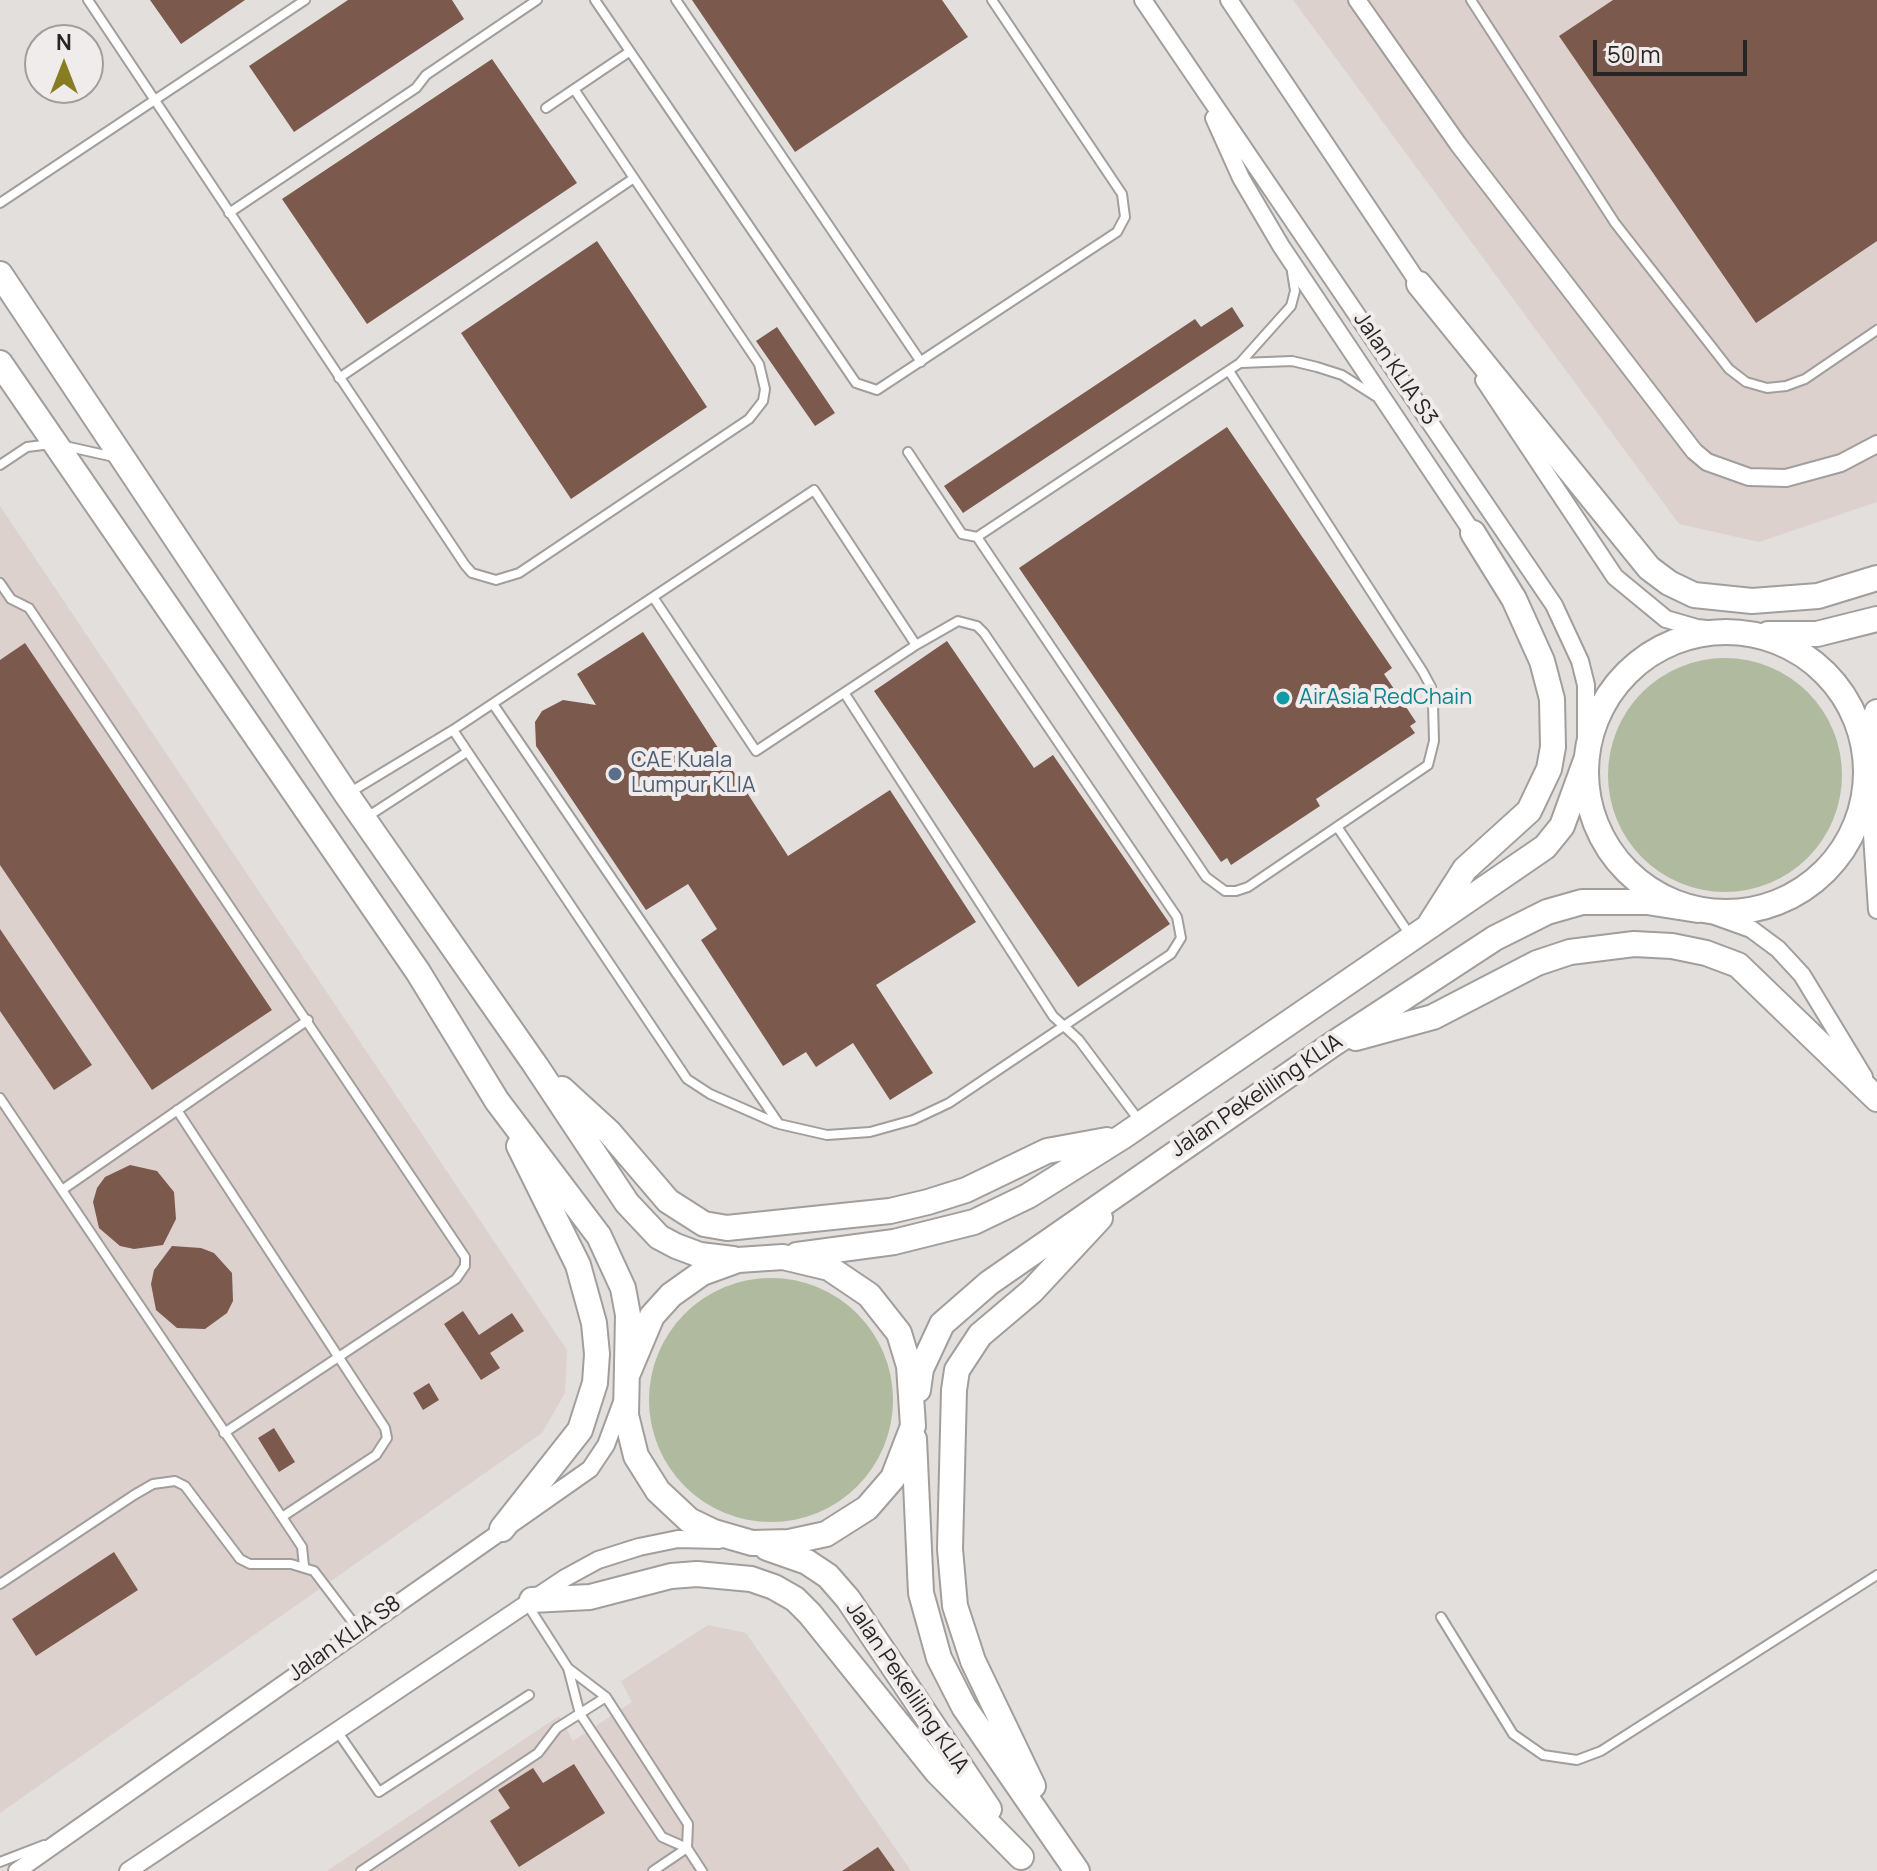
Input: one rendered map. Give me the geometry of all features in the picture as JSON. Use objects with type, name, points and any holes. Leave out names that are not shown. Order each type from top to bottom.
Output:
[{"type":"main road","points":[[0,274],[347,795],[642,1222],[676,1246],[700,1255],[738,1260]]},
{"type":"main road","points":[[1419,284],[1649,568],[1669,583],[1694,595],[1752,601],[1818,596],[1877,578]]},
{"type":"main road","points":[[4,377],[56,445],[418,972],[497,1101],[578,1265],[594,1323],[597,1354],[595,1383],[580,1430],[502,1529]]},
{"type":"main road","points":[[1419,934],[1465,869],[1529,811],[1549,769],[1553,747],[1552,699],[1542,661],[1514,599],[1473,533]]},
{"type":"main road","name":"Jalan Pekeliling KLIA","points":[[1026,1864],[848,1599],[828,1576],[807,1562],[714,1532],[689,1520],[658,1491],[636,1456],[626,1415],[628,1373],[652,1316],[671,1295],[702,1273],[738,1260],[894,1242],[974,1222],[1028,1196],[1132,1130],[1545,847],[1562,826],[1586,760],[1596,715],[1620,680],[1655,651],[1699,635],[1817,634],[1877,619]]},
{"type":"main road","name":"Jalan Pekeliling KLIA","points":[[1745,633],[1778,642],[1808,658],[1833,681],[1853,709],[1864,740],[1868,774]]},
{"type":"main road","name":"Jalan Pekeliling KLIA","points":[[752,1543],[789,1542],[826,1534],[867,1508],[893,1478],[913,1426],[921,1369],[942,1324],[989,1283],[1333,1044],[1495,938],[1547,912],[1582,902],[1611,900],[1739,913],[1779,903],[1815,882],[1843,852],[1861,815],[1877,712]]},
{"type":"main road","name":"Jalan Pekeliling KLIA","points":[[1586,760],[1588,801],[1602,839],[1626,872],[1659,896],[1698,910]]},
{"type":"main road","points":[[1333,1044],[1433,1017],[1537,963],[1570,952],[1634,944],[1672,946],[1706,953],[1738,965],[1877,1099]]},
{"type":"main road","points":[[536,1066],[609,1132],[668,1201],[704,1224],[727,1228],[874,1213],[928,1202],[966,1190],[1047,1151],[1132,1130]]},
{"type":"main road","points":[[497,1101],[589,1218],[611,1257],[628,1315],[628,1373]]},
{"type":"main road","points":[[1062,1846],[973,1661],[955,1606],[950,1549],[954,1390],[966,1353],[980,1335],[1032,1291],[1134,1181]]},
{"type":"main road","name":"Jalan Pekeliling KLIA","points":[[783,1257],[829,1268],[869,1295],[899,1333],[909,1366],[921,1593],[939,1658],[964,1707],[1077,1871]]},
{"type":"main road","points":[[529,1602],[590,1597],[671,1576],[697,1574],[751,1579],[774,1587],[795,1599],[810,1614],[937,1772],[1026,1864]]},
{"type":"street","name":"Jalan KLIA S3","points":[[1143,0],[1554,605],[1580,661],[1586,685],[1586,760]]},
{"type":"street","points":[[1229,0],[1615,577],[1666,619],[1697,628],[1745,633]]},
{"type":"street","points":[[1357,0],[1458,144],[1694,451],[1707,462],[1749,477],[1786,478],[1841,463],[1877,444]]},
{"type":"street","points":[[1196,78],[1241,178],[1281,246],[1473,533]]},
{"type":"street","points":[[1868,774],[1877,910]]},
{"type":"street","points":[[1698,910],[1751,929],[1786,957],[1811,988],[1877,1099]]},
{"type":"street","name":"Jalan KLIA S8","points":[[17,1871],[590,1469],[618,1418],[628,1373]]},
{"type":"street","points":[[128,1871],[529,1602],[598,1560],[678,1539],[752,1543]]},
{"type":"lane","points":[[88,0],[465,565],[472,573],[496,580],[519,573],[749,419],[763,401],[765,389],[759,364],[574,89]]},
{"type":"lane","points":[[4,201],[305,0]]},
{"type":"lane","points":[[229,213],[416,88],[426,75],[537,0]]},
{"type":"lane","points":[[595,0],[856,383],[877,390],[1117,232],[1125,217],[1122,194],[992,0]]},
{"type":"lane","points":[[676,0],[921,362]]},
{"type":"lane","points":[[1476,2],[1615,223],[1729,369],[1746,382],[1767,388],[1786,386],[1805,379],[1877,330]]},
{"type":"lane","points":[[546,108],[629,52]]},
{"type":"lane","points":[[339,378],[634,178]]},
{"type":"lane","points":[[977,537],[1240,363],[1291,306],[1294,276],[1281,246]]},
{"type":"lane","points":[[1240,363],[1292,361],[1342,375],[1362,385],[1399,421]]},
{"type":"lane","points":[[908,452],[962,534],[977,537],[1214,885],[1225,891],[1248,887],[1428,765],[1434,741],[1431,687],[1229,371]]},
{"type":"lane","points":[[0,465],[27,447],[56,445],[123,459]]},
{"type":"lane","points":[[347,795],[493,704],[814,490],[916,645]]},
{"type":"lane","points":[[0,583],[11,599],[29,608],[465,1257],[465,1266],[456,1279],[224,1433]]},
{"type":"lane","points":[[453,730],[687,1079],[710,1094],[779,1124],[808,1133],[849,1134],[913,1120],[949,1103],[1171,954],[1181,938],[1182,927],[977,626],[958,621],[916,645],[756,751],[653,597]]},
{"type":"lane","points":[[845,694],[1053,1016],[1079,1040],[1132,1130]]},
{"type":"lane","points":[[493,704],[779,1124]]},
{"type":"lane","points":[[365,819],[467,752]]},
{"type":"lane","points":[[1338,828],[1419,934]]},
{"type":"lane","points":[[62,1190],[308,1020]]},
{"type":"lane","points":[[0,1098],[302,1547],[304,1566]]},
{"type":"lane","points":[[177,1110],[382,1420],[387,1438],[376,1455],[282,1517]]},
{"type":"lane","points":[[0,1584],[134,1495],[164,1482],[185,1486],[240,1559],[250,1564],[304,1566],[327,1584],[358,1629]]},
{"type":"lane","points":[[1441,1617],[1513,1734],[1543,1755],[1577,1760],[1601,1751],[1877,1575]]},
{"type":"lane","points":[[529,1602],[568,1668],[580,1714],[662,1837],[687,1848],[702,1871]]},
{"type":"lane","points":[[568,1668],[606,1697],[688,1824],[687,1848]]},
{"type":"lane","points":[[337,1730],[379,1792],[529,1695]]},
{"type":"lane","points":[[361,1871],[538,1753],[557,1728],[606,1697]]},
{"type":"lane","points":[[0,1862],[66,1837]]},
{"type":"lane","points":[[653,1871],[687,1848]]},
{"type":"lane","points":[[134,1871],[160,1849]]},
{"type":"shaded area","points":[[1293,0],[1877,0],[1877,502],[1759,542],[1679,524]]},
{"type":"shaded area","points":[[0,506],[567,1350],[565,1393],[542,1433],[0,1813]]},
{"type":"shaded area","points":[[708,1625],[746,1633],[911,1871],[327,1871],[559,1716],[573,1741],[632,1702],[621,1681]]},
{"type":"green space","points":[[1725,658],[1748,660],[1770,667],[1808,692],[1833,730],[1840,752],[1840,798],[1833,820],[1808,858],[1770,883],[1748,890],[1725,892],[1702,890],[1680,883],[1642,858],[1617,820],[1610,798],[1608,775],[1610,752],[1617,730],[1642,692],[1680,667],[1702,660]]},
{"type":"green space","points":[[771,1278],[795,1280],[818,1287],[857,1314],[884,1353],[891,1376],[891,1424],[884,1447],[857,1486],[818,1513],[795,1520],[771,1522],[747,1520],[724,1513],[685,1486],[658,1447],[651,1424],[649,1400],[651,1376],[658,1353],[685,1314],[724,1287],[747,1280]]},
{"type":"building","points":[[150,0],[245,0],[181,44]]},
{"type":"building","points":[[348,0],[452,0],[464,19],[294,132],[249,66]]},
{"type":"building","points":[[692,0],[942,0],[968,37],[795,152]]},
{"type":"building","points":[[1613,0],[1877,0],[1877,241],[1756,323],[1559,36]]},
{"type":"building","points":[[492,59],[577,183],[367,324],[282,199]]},
{"type":"building","points":[[597,241],[707,407],[571,499],[461,333]]},
{"type":"building","points":[[1232,307],[1244,326],[963,513],[944,486],[1195,319],[1201,327]]},
{"type":"building","points":[[777,327],[835,413],[815,426],[756,341]]},
{"type":"building","points":[[1227,427],[1392,668],[1384,674],[1416,722],[1410,726],[1415,733],[1316,799],[1320,806],[1231,865],[1227,858],[1221,862],[1019,568]]},
{"type":"building","points":[[643,632],[788,856],[890,790],[976,922],[876,985],[933,1073],[890,1100],[853,1043],[816,1067],[806,1052],[783,1066],[701,940],[717,929],[688,884],[646,910],[536,746],[535,722],[542,711],[563,700],[596,705],[577,674]]},
{"type":"building","points":[[947,641],[1034,768],[1053,755],[1170,924],[1078,987],[874,691]]},
{"type":"building","points":[[25,643],[272,1010],[152,1090],[0,865],[0,660]]},
{"type":"building","points":[[0,929],[92,1065],[54,1090],[0,1011]]},
{"type":"building","points":[[130,1165],[157,1171],[174,1192],[176,1219],[163,1245],[134,1249],[120,1246],[99,1228],[93,1202],[97,1188],[105,1177]]},
{"type":"building","points":[[172,1246],[201,1248],[214,1253],[232,1273],[233,1301],[227,1313],[205,1329],[177,1328],[156,1310],[151,1284],[154,1270]]},
{"type":"building","points":[[463,1311],[479,1335],[512,1313],[524,1331],[490,1353],[500,1368],[481,1380],[444,1324]]},
{"type":"building","points":[[429,1383],[439,1400],[423,1410],[413,1393]]},
{"type":"building","points":[[274,1428],[295,1462],[279,1472],[258,1438]]},
{"type":"building","points":[[114,1552],[138,1590],[36,1656],[12,1619]]},
{"type":"building","points":[[574,1764],[605,1813],[519,1867],[490,1821],[510,1808],[498,1790],[533,1768],[543,1783]]},
{"type":"building","points":[[878,1847],[895,1871],[842,1871]]},
{"type":"place","name":"AirAsia RedChain","points":[[1283,698]]},
{"type":"place","name":"CAE Kuala Lumpur KLIA","points":[[615,774]]}]
